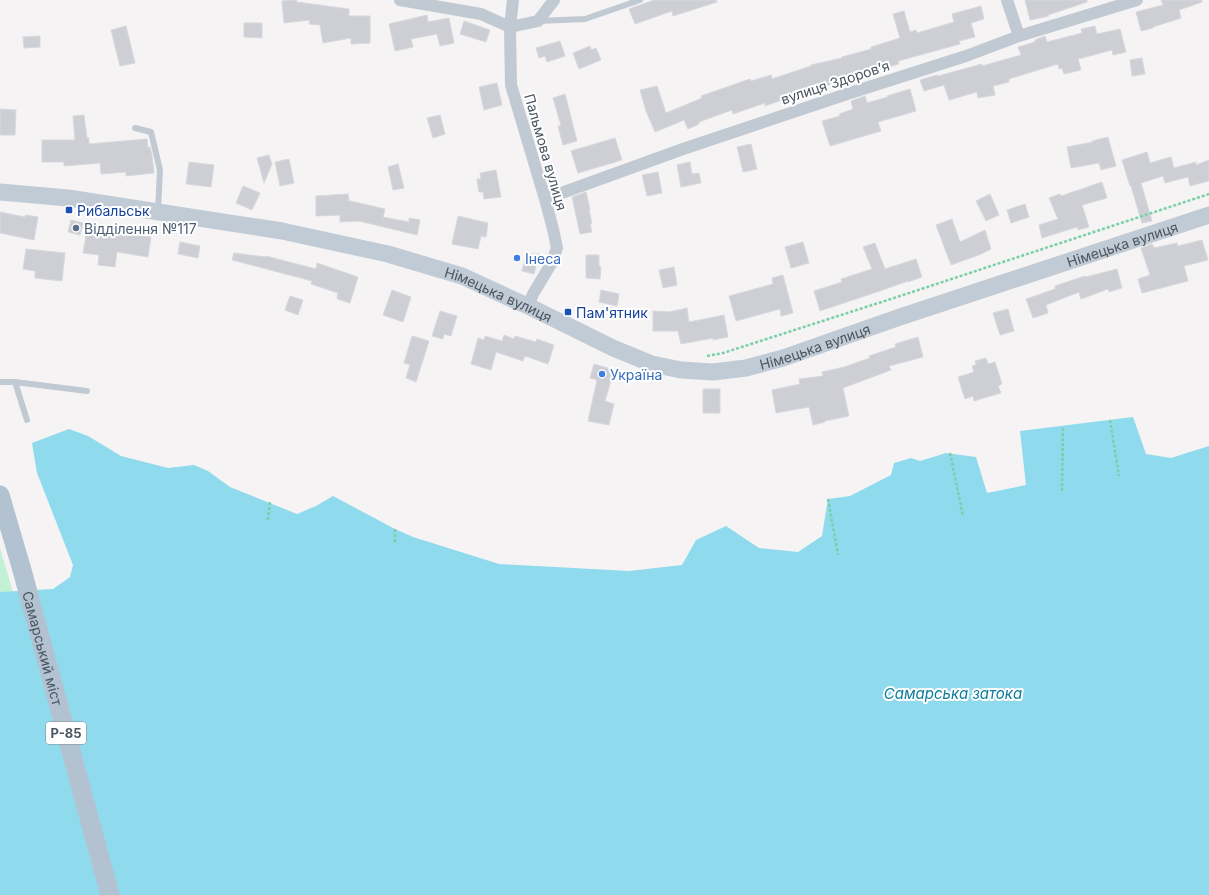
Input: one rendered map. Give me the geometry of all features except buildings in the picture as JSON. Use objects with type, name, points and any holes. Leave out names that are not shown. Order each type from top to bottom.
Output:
[{"type":"main road","name":"Німецька вулиця","points":[[0,192],[68,198],[158,211],[282,231],[388,254],[462,276],[528,306],[613,348],[652,364],[681,370],[713,372],[746,368],[783,358],[915,312],[1209,215]]},
{"type":"main road","name":"Самарський міст","points":[[0,495],[22,570],[110,895]]},
{"type":"street","points":[[400,0],[481,14],[510,27],[538,21],[554,0]]},
{"type":"street","name":"Пальмова вулиця","points":[[513,0],[510,27],[511,85],[545,199],[557,248],[551,264],[533,294],[528,306]]},
{"type":"street","points":[[1007,0],[1019,36]]},
{"type":"street","name":"вулиця Здоровʼя","points":[[545,199],[683,149],[966,56],[1019,36],[1137,0]]},
{"type":"lane","points":[[538,21],[585,19],[640,0]]},
{"type":"lane","points":[[135,128],[151,132],[160,170],[158,211]]},
{"type":"lane","points":[[0,382],[16,382],[87,391]]},
{"type":"lane","points":[[16,382],[27,420]]},
{"type":"path","points":[[703,356],[723,353],[1209,194]]},
{"type":"path","points":[[1110,420],[1119,476]]},
{"type":"path","points":[[1062,491],[1064,426]]},
{"type":"path","points":[[950,453],[963,516]]},
{"type":"path","points":[[828,499],[838,555]]},
{"type":"path","points":[[268,520],[270,502]]},
{"type":"path","points":[[395,529],[395,542]]},
{"type":"green space","points":[[0,548],[13,592],[0,592]]},
{"type":"water","name":"Самарська затока","points":[[1133,417],[1146,454],[1171,458],[1209,446],[1209,895],[0,895],[0,592],[53,589],[70,577],[73,565],[37,473],[32,443],[69,429],[88,436],[121,456],[168,468],[194,465],[208,471],[230,487],[297,514],[316,506],[333,496],[413,537],[499,564],[629,571],[682,565],[696,540],[726,526],[759,548],[798,552],[822,536],[828,499],[850,496],[891,475],[894,463],[911,458],[920,461],[946,453],[976,457],[987,493],[1026,485],[1020,431]]},
{"type":"place","name":"Рибальськ","points":[[69,210]]},
{"type":"place","name":"Відділення №117","points":[[76,228]]},
{"type":"place","name":"Інеса","points":[[517,258]]},
{"type":"place","name":"Пам'ятник","points":[[568,312]]},
{"type":"place","name":"Україна","points":[[602,374]]}]
